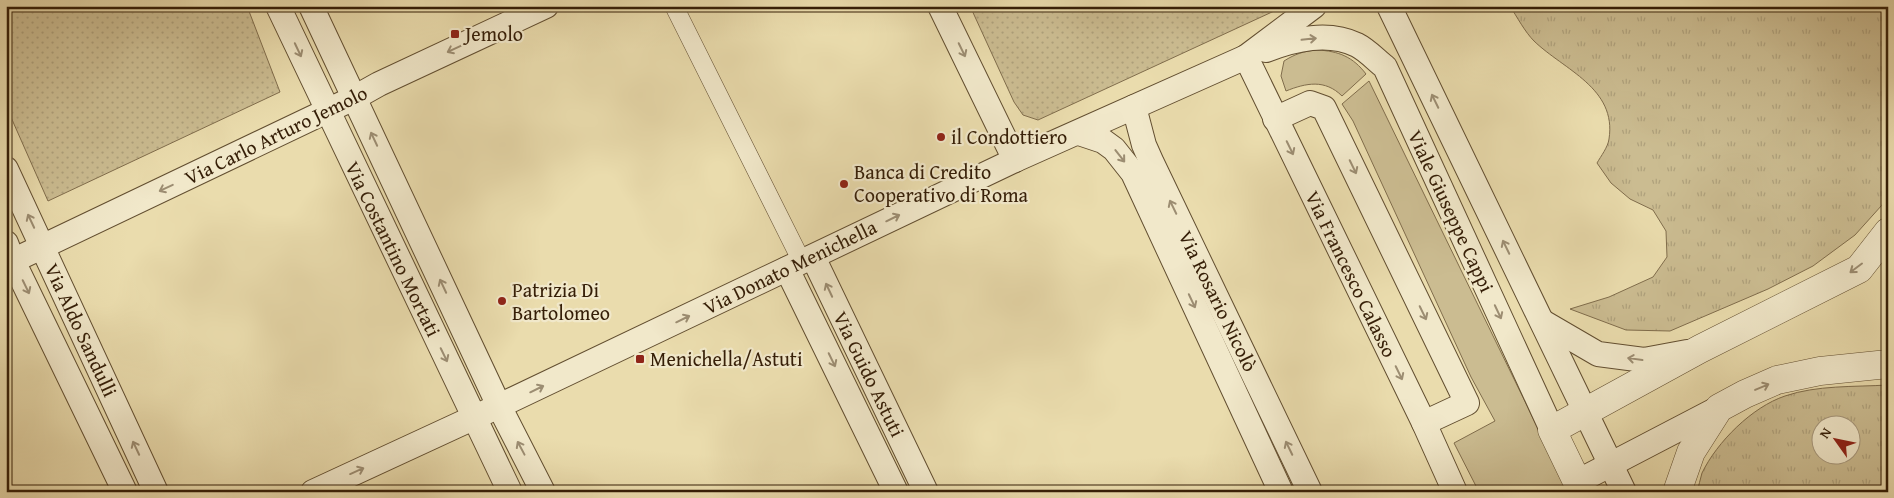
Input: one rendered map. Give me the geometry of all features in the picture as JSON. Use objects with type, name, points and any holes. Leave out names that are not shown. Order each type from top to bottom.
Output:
[{"type":"street","name":"Via Costantino Mortati","points":[[278,6],[510,492]]},
{"type":"street","name":"Via Costantino Mortati","points":[[311,6],[499,406],[543,492]]},
{"type":"street","name":"Via Carlo Arturo Jemolo","points":[[9,256],[43,247],[327,112],[379,84],[546,6]]},
{"type":"street","points":[[674,6],[801,262]]},
{"type":"street","points":[[940,6],[1015,160]]},
{"type":"street","name":"Via Donato Menichella","points":[[313,492],[474,418],[1015,160],[1246,57],[1314,6]]},
{"type":"street","name":"Viale Giuseppe Cappi","points":[[1388,6],[1587,412],[1624,492]]},
{"type":"street","name":"Viale Giuseppe Cappi","points":[[1246,57],[1290,41],[1331,37],[1358,45],[1385,66],[1579,487]]},
{"type":"street","name":"Via Francesco Calasso","points":[[1246,57],[1424,423],[1455,492]]},
{"type":"street","points":[[1275,119],[1310,103],[1324,108],[1329,117],[1467,403],[1424,423]]},
{"type":"street","name":"Via Rosario Nicolò","points":[[1134,107],[1144,145],[1152,163],[1310,492]]},
{"type":"street","name":"Via Rosario Nicolò","points":[[1079,133],[1103,141],[1114,149],[1133,173],[1281,492]]},
{"type":"street","name":"Via Aldo Sandulli","points":[[6,169],[156,492]]},
{"type":"street","points":[[1552,430],[1700,349],[1859,268],[1888,232]]},
{"type":"street","name":"Via Aldo Sandulli","points":[[9,256],[125,492]]},
{"type":"street","name":"Via Guido Astuti","points":[[801,262],[896,492]]},
{"type":"street","name":"Via Guido Astuti","points":[[801,262],[926,492]]},
{"type":"street","points":[[1543,322],[1598,354],[1644,360],[1700,349]]},
{"type":"street","points":[[1579,487],[1611,464],[1745,394],[1777,380],[1820,371],[1888,364]]},
{"type":"street","points":[[1676,492],[1691,452],[1719,408]]},
{"type":"green space","points":[[6,6],[247,6],[280,92],[48,201],[6,106]]},
{"type":"green space","points":[[970,6],[1285,6],[1038,120],[1023,115],[1014,102]]},
{"type":"green space","points":[[1510,6],[1888,6],[1888,192],[1882,205],[1855,235],[1813,266],[1768,289],[1670,331],[1626,330],[1570,309],[1609,297],[1653,277],[1667,257],[1666,231],[1653,210],[1630,199],[1611,183],[1597,163],[1609,139],[1609,121],[1605,106],[1597,93],[1573,71],[1534,41]]},
{"type":"green space","points":[[1317,50],[1345,56],[1356,63],[1366,74],[1342,96],[1329,87],[1315,84],[1286,91],[1281,76],[1284,61],[1300,53]]},
{"type":"green space","points":[[1369,81],[1569,492],[1479,492],[1454,443],[1495,421],[1471,377],[1353,121],[1342,104]]},
{"type":"green space","points":[[1888,385],[1888,492],[1697,492],[1702,473],[1717,449],[1748,417],[1760,408],[1785,396],[1797,392],[1836,387]]},
{"type":"place","name":"Jemolo","points":[[455,34]]},
{"type":"place","name":"il Condottiero","points":[[941,137]]},
{"type":"place","name":"Banca di Credito Cooperativo di Roma","points":[[844,184]]},
{"type":"place","name":"Patrizia Di Bartolomeo","points":[[502,301]]},
{"type":"place","name":"Menichella/Astuti","points":[[640,359]]}]
